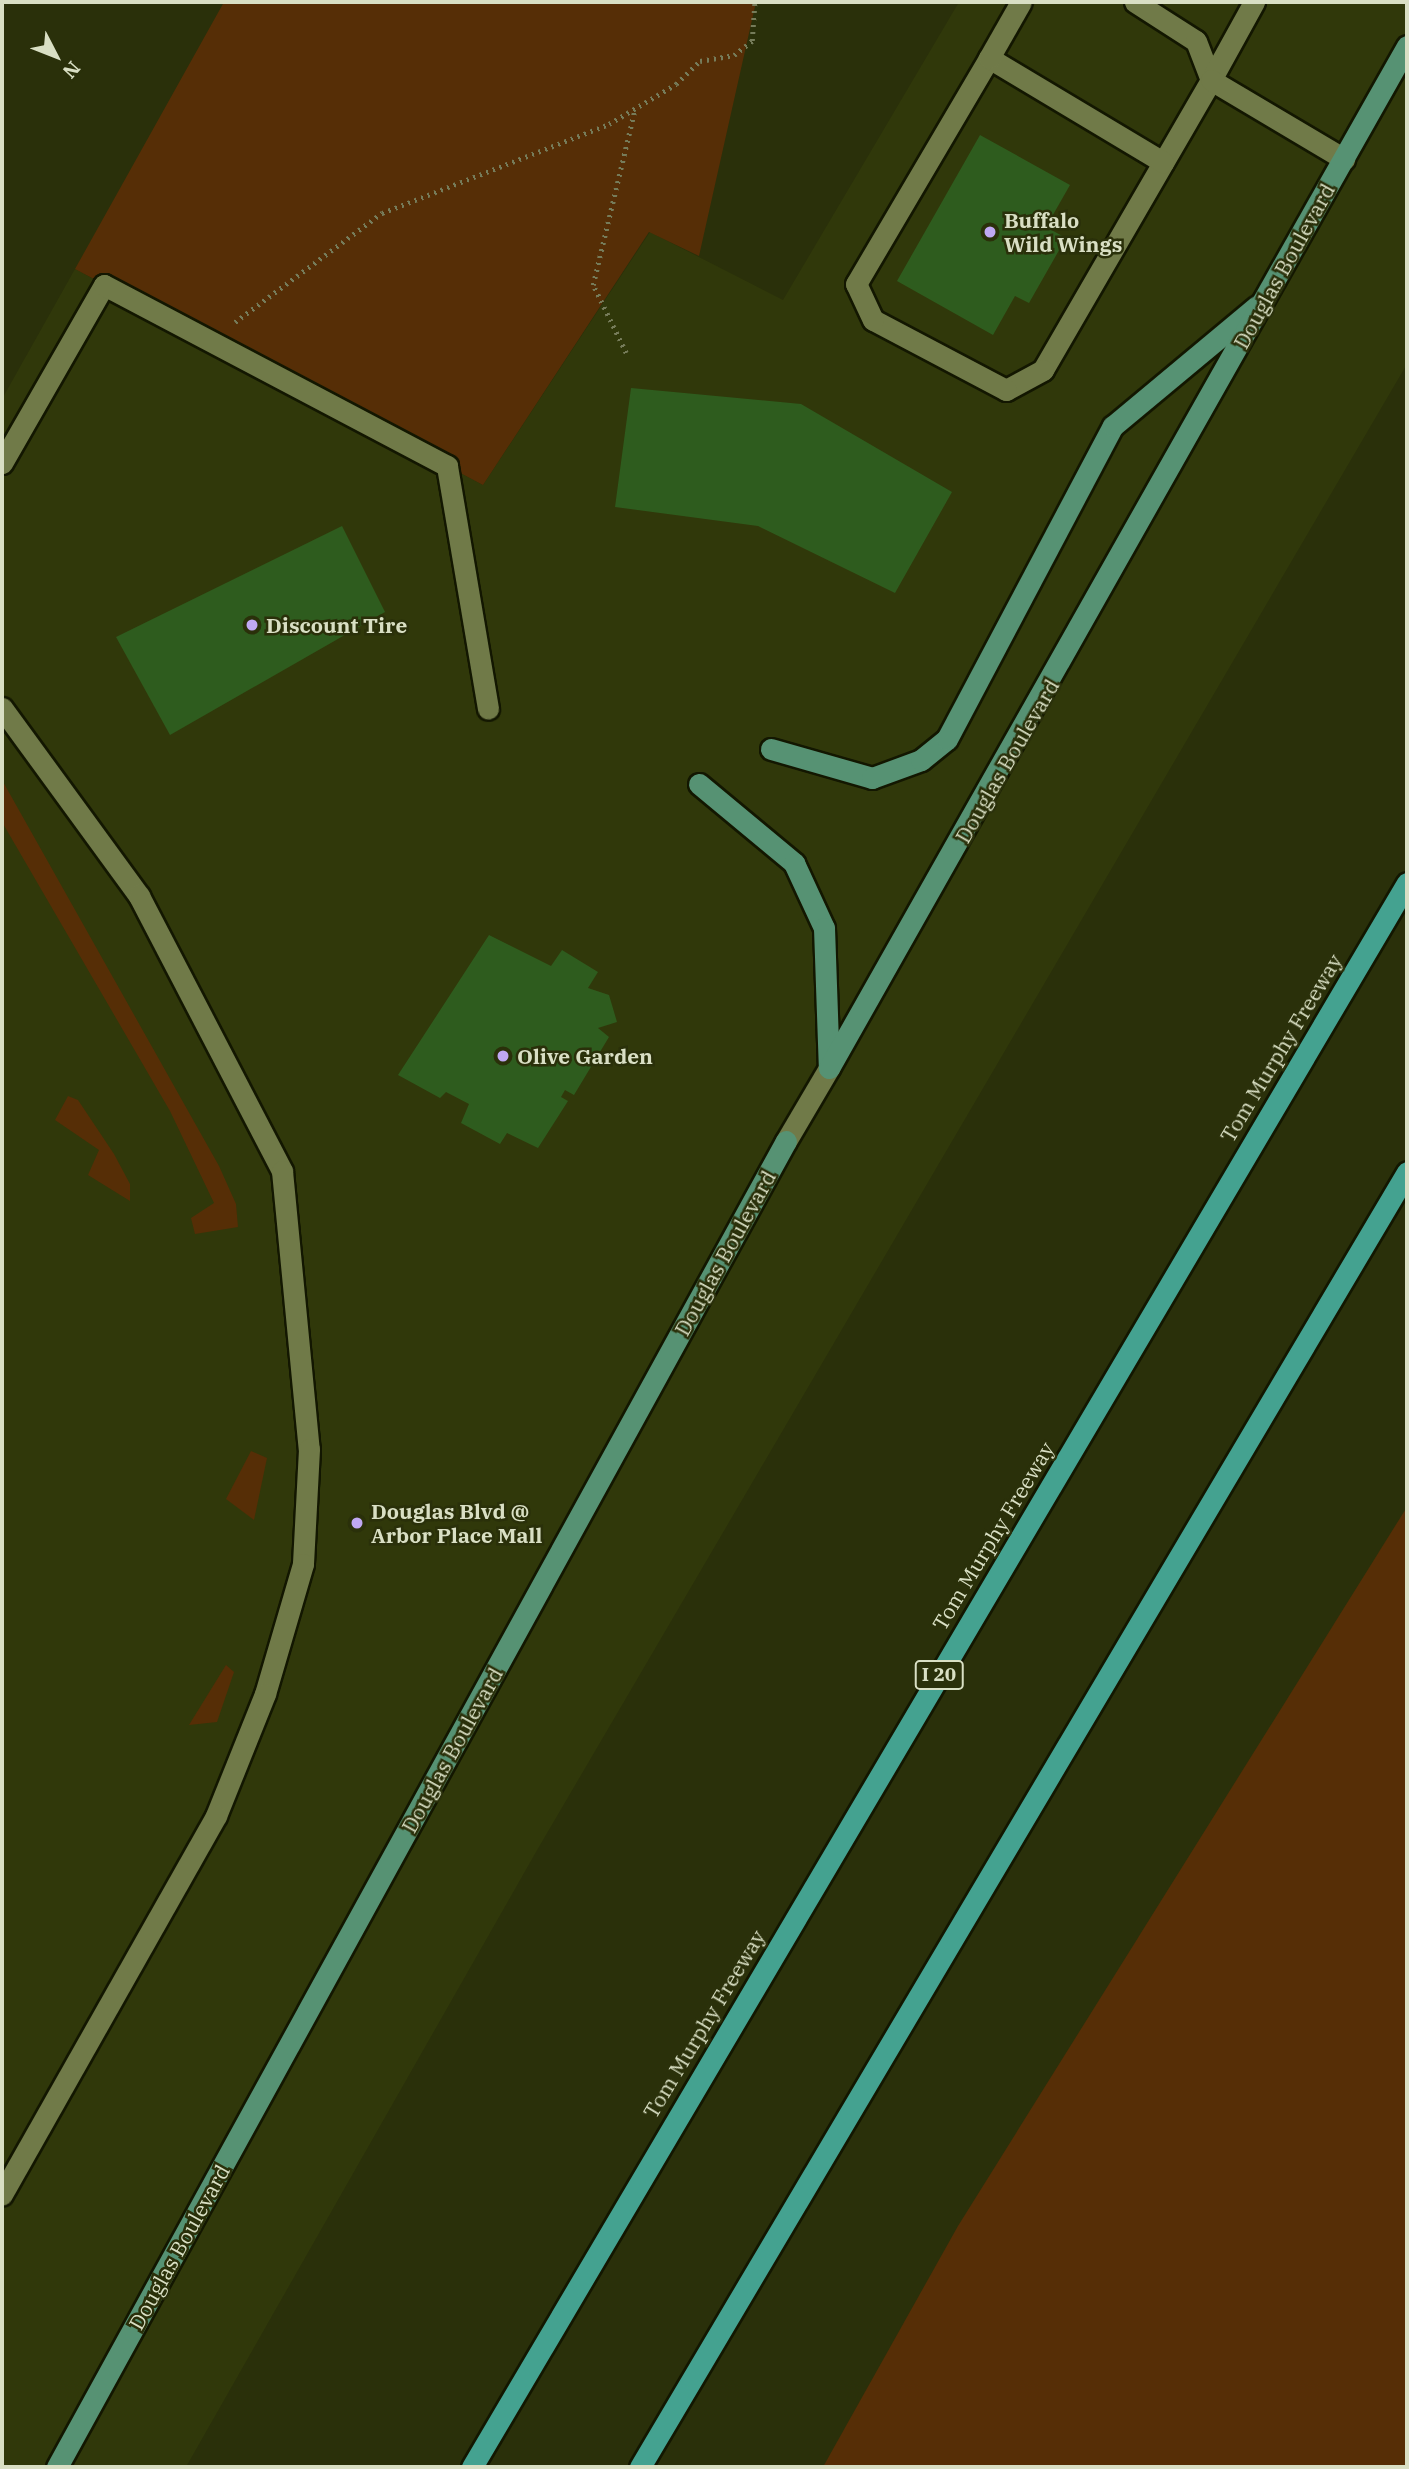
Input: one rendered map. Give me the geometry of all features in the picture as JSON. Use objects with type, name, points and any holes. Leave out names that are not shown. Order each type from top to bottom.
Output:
[{"type":"highway","name":"Tom Murphy Freeway","points":[[472,2467],[1407,883]]},
{"type":"highway","points":[[640,2467],[1407,1172]]},
{"type":"main road","name":"Douglas Boulevard","points":[[829,1068],[1267,298],[1407,46]]},
{"type":"main road","points":[[771,749],[872,778],[921,760],[947,739],[1113,426],[1267,298]]},
{"type":"main road","points":[[699,784],[794,863],[824,929],[829,1068]]},
{"type":"main road","name":"Douglas Boulevard","points":[[57,2467],[786,1141]]},
{"type":"street","points":[[1021,2],[856,284],[873,320],[1006,390],[1043,370],[1254,2]]},
{"type":"street","points":[[1135,2],[1196,40],[1210,80],[1344,159]]},
{"type":"street","points":[[989,58],[1163,162]]},
{"type":"street","points":[[2,463],[104,285],[447,466],[488,709]]},
{"type":"street","points":[[2,708],[139,896],[282,1171],[309,1436],[303,1564],[265,1694],[216,1816],[2,2195]]},
{"type":"street","name":"Douglas Boulevard","points":[[786,1141],[829,1068]]},
{"type":"path","points":[[209,341],[382,213],[636,108],[700,61],[734,55],[752,41],[755,2]]},
{"type":"path","points":[[626,353],[593,285],[636,108]]},
{"type":"shaded area","points":[[224,2],[756,2],[699,256],[649,232],[483,485],[75,269]]},
{"type":"shaded area","points":[[959,2],[1407,2],[1407,364],[536,1852],[186,2467],[2,2467],[2,399],[75,269],[483,485],[650,232],[783,300]]},
{"type":"shaded area","points":[[2,780],[219,1166],[236,1204],[238,1227],[195,1234],[191,1218],[214,1203],[170,1111],[2,822]]},
{"type":"shaded area","points":[[68,1096],[78,1100],[114,1154],[130,1184],[130,1201],[88,1175],[99,1150],[55,1120]]},
{"type":"shaded area","points":[[251,1451],[267,1458],[254,1520],[226,1499]]},
{"type":"shaded area","points":[[1407,1507],[1407,2467],[823,2467],[958,2226]]},
{"type":"shaded area","points":[[226,1665],[234,1672],[217,1722],[189,1725]]},
{"type":"building","name":"Buffalo Wild Wings","points":[[980,135],[1070,185],[1046,227],[1066,238],[1029,303],[1015,296],[993,335],[897,281]]},
{"type":"building","points":[[631,388],[801,404],[952,492],[895,593],[758,526],[615,507]]},
{"type":"building","name":"Discount Tire","points":[[342,526],[385,612],[170,735],[116,637]]},
{"type":"building","name":"Olive Garden","points":[[489,935],[551,966],[562,950],[598,972],[588,988],[609,995],[617,1022],[598,1028],[609,1037],[574,1095],[565,1090],[561,1097],[568,1101],[538,1148],[507,1133],[500,1144],[461,1123],[469,1104],[446,1092],[440,1098],[398,1075]]},
{"type":"place","name":"Buffalo Wild Wings","points":[[990,232]]},
{"type":"place","name":"Discount Tire","points":[[252,625]]},
{"type":"place","name":"Olive Garden","points":[[503,1056]]},
{"type":"place","name":"Douglas Blvd @ Arbor Place Mall","points":[[357,1523]]}]
